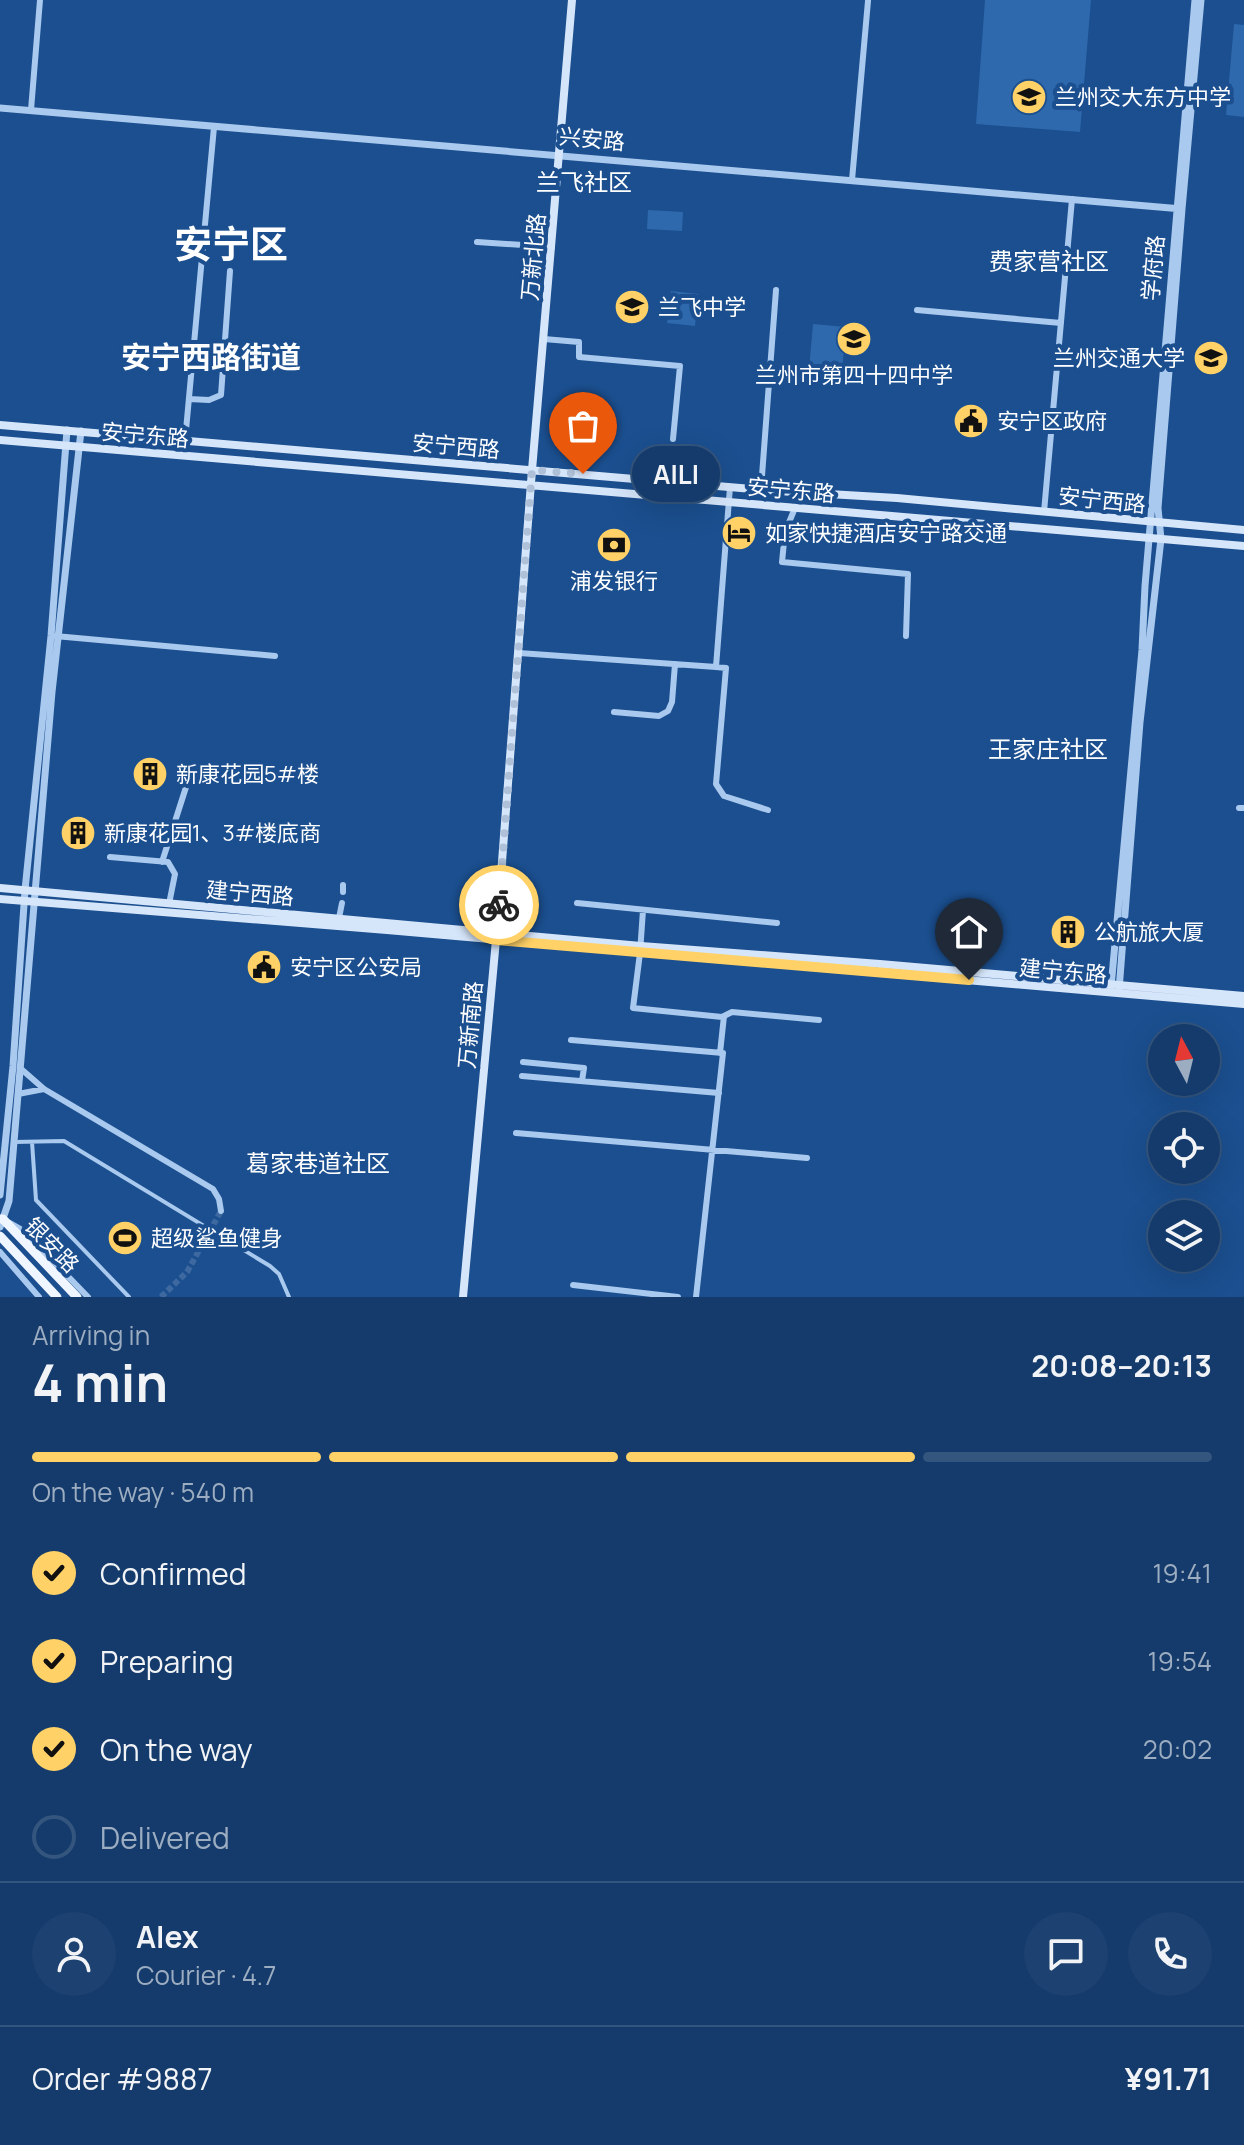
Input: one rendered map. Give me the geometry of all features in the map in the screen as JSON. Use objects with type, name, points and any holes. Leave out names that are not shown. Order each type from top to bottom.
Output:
[{"type":"main road","name":"万新北路","points":[[532,470],[572,0]]},
{"type":"main road","name":"安宁西路","points":[[0,425],[730,487],[897,498],[1244,530]]},
{"type":"main road","points":[[32,443],[38,435],[34,428]]},
{"type":"main road","points":[[107,449],[105,440],[109,434]]},
{"type":"main road","name":"安宁东路","points":[[0,440],[1244,546]]},
{"type":"main road","name":"万新南路","points":[[463,1297],[496,937],[532,470]]},
{"type":"main road","points":[[1190,542],[1187,532],[1191,526]]},
{"type":"main road","name":"建宁西路","points":[[0,888],[339,918],[496,937]]},
{"type":"main road","name":"建宁西路","points":[[0,899],[496,937]]},
{"type":"main road","name":"建宁东路","points":[[496,937],[941,977],[1244,996]]},
{"type":"main road","name":"建宁东路","points":[[1115,990],[1244,1004]]},
{"type":"main road","name":"银安路","points":[[1,1222],[77,1297]]},
{"type":"main road","name":"银安路","points":[[0,1236],[57,1297]]},
{"type":"street","points":[[31,110],[40,0]]},
{"type":"street","name":"学府路","points":[[1115,990],[1149,538],[1158,508],[1179,208],[1198,0]]},
{"type":"street","points":[[852,180],[868,1]]},
{"type":"street","name":"兴安路","points":[[0,108],[1179,208]]},
{"type":"street","points":[[185,441],[214,127]]},
{"type":"street","points":[[1044,512],[1072,199]]},
{"type":"street","points":[[477,242],[552,247]]},
{"type":"street","points":[[189,399],[209,400],[221,395],[230,271]]},
{"type":"street","points":[[761,489],[776,290]]},
{"type":"street","points":[[917,310],[1061,323]]},
{"type":"street","points":[[544,339],[579,342],[579,357],[680,366],[673,439]]},
{"type":"street","points":[[55,636],[67,430]]},
{"type":"street","points":[[0,1195],[55,636],[81,431]]},
{"type":"street","points":[[716,667],[730,487]]},
{"type":"street","points":[[795,508],[785,532],[782,562],[908,574],[906,636]]},
{"type":"street","points":[[1115,990],[1161,539],[1156,523]]},
{"type":"street","points":[[55,636],[275,656]]},
{"type":"street","points":[[519,653],[726,668],[716,784],[724,796],[768,810]]},
{"type":"street","points":[[614,712],[659,716],[668,711],[672,702],[675,664]]},
{"type":"street","points":[[162,862],[187,784]]},
{"type":"street","points":[[110,857],[168,862],[175,874],[169,904]]},
{"type":"street","points":[[1,1222],[9,1201],[29,901]]},
{"type":"street","points":[[339,918],[342,903]]},
{"type":"street","points":[[577,903],[777,923]]},
{"type":"street","points":[[643,910],[633,1008],[819,1020]]},
{"type":"street","points":[[720,1053],[724,1016]]},
{"type":"street","points":[[571,1040],[723,1053],[696,1297]]},
{"type":"street","points":[[523,1062],[584,1068],[582,1081]]},
{"type":"street","points":[[20,1068],[44,1089],[213,1189],[221,1211]]},
{"type":"street","points":[[522,1076],[719,1093]]},
{"type":"street","points":[[18,1094],[44,1089]]},
{"type":"street","points":[[516,1133],[807,1158]]},
{"type":"street","points":[[14,1142],[64,1141],[257,1258],[279,1274],[289,1297]]},
{"type":"street","points":[[32,1142],[36,1200],[129,1297]]},
{"type":"street","points":[[0,1202],[1,1222]]},
{"type":"street","points":[[1,1222],[24,1231],[88,1297]]},
{"type":"street","points":[[0,1252],[39,1297]]},
{"type":"street","points":[[573,1285],[678,1297]]},
{"type":"shaded area","name":"兰州交大东方中学","points":[[985,0],[1091,0],[1080,132],[976,124]]},
{"type":"shaded area","points":[[1234,24],[1244,25],[1244,117],[1226,115]]},
{"type":"shaded area","points":[[648,210],[683,212],[682,231],[647,229]]},
{"type":"shaded area","points":[[671,291],[698,294],[695,326],[667,323]]},
{"type":"shaded area","points":[[813,324],[846,327],[842,371],[809,369]]},
{"type":"tunnel","points":[[161,1297],[187,1272],[221,1211]]},
{"type":"way so far","points":[[499,905],[532,470],[583,474]]},
{"type":"place","name":"兰州交大东方中学","points":[[1029,97]]},
{"type":"place","name":"兰飞中学","points":[[632,307]]},
{"type":"place","name":"兰州市第四十四中学","points":[[854,339]]},
{"type":"place","name":"兰州交通大学","points":[[1211,358]]},
{"type":"place","name":"安宁区政府","points":[[971,421]]},
{"type":"place","name":"AILI","points":[[583,474]]},
{"type":"place","name":"如家快捷酒店安宁路交通","points":[[739,533]]},
{"type":"place","name":"浦发银行","points":[[614,545]]},
{"type":"place","name":"新康花园5#楼","points":[[150,774]]},
{"type":"place","name":"新康花园1、3#楼底商","points":[[78,833]]},
{"type":"place","name":"公航旅大厦","points":[[1068,932]]},
{"type":"place","name":"安宁区公安局","points":[[264,967]]},
{"type":"place","name":"超级鲨鱼健身","points":[[125,1238]]},
{"type":"district","name":"兰飞社区","points":[[584,183]]},
{"type":"district","name":"安宁区","points":[[231,245]]},
{"type":"district","name":"费家营社区","points":[[1049,262]]},
{"type":"district","name":"安宁西路街道","points":[[211,358]]},
{"type":"district","name":"王家庄社区","points":[[1048,750]]},
{"type":"district","name":"葛家巷道社区","points":[[318,1164]]},
{"type":"route","points":[[499,905],[496,940],[969,980]]}]
